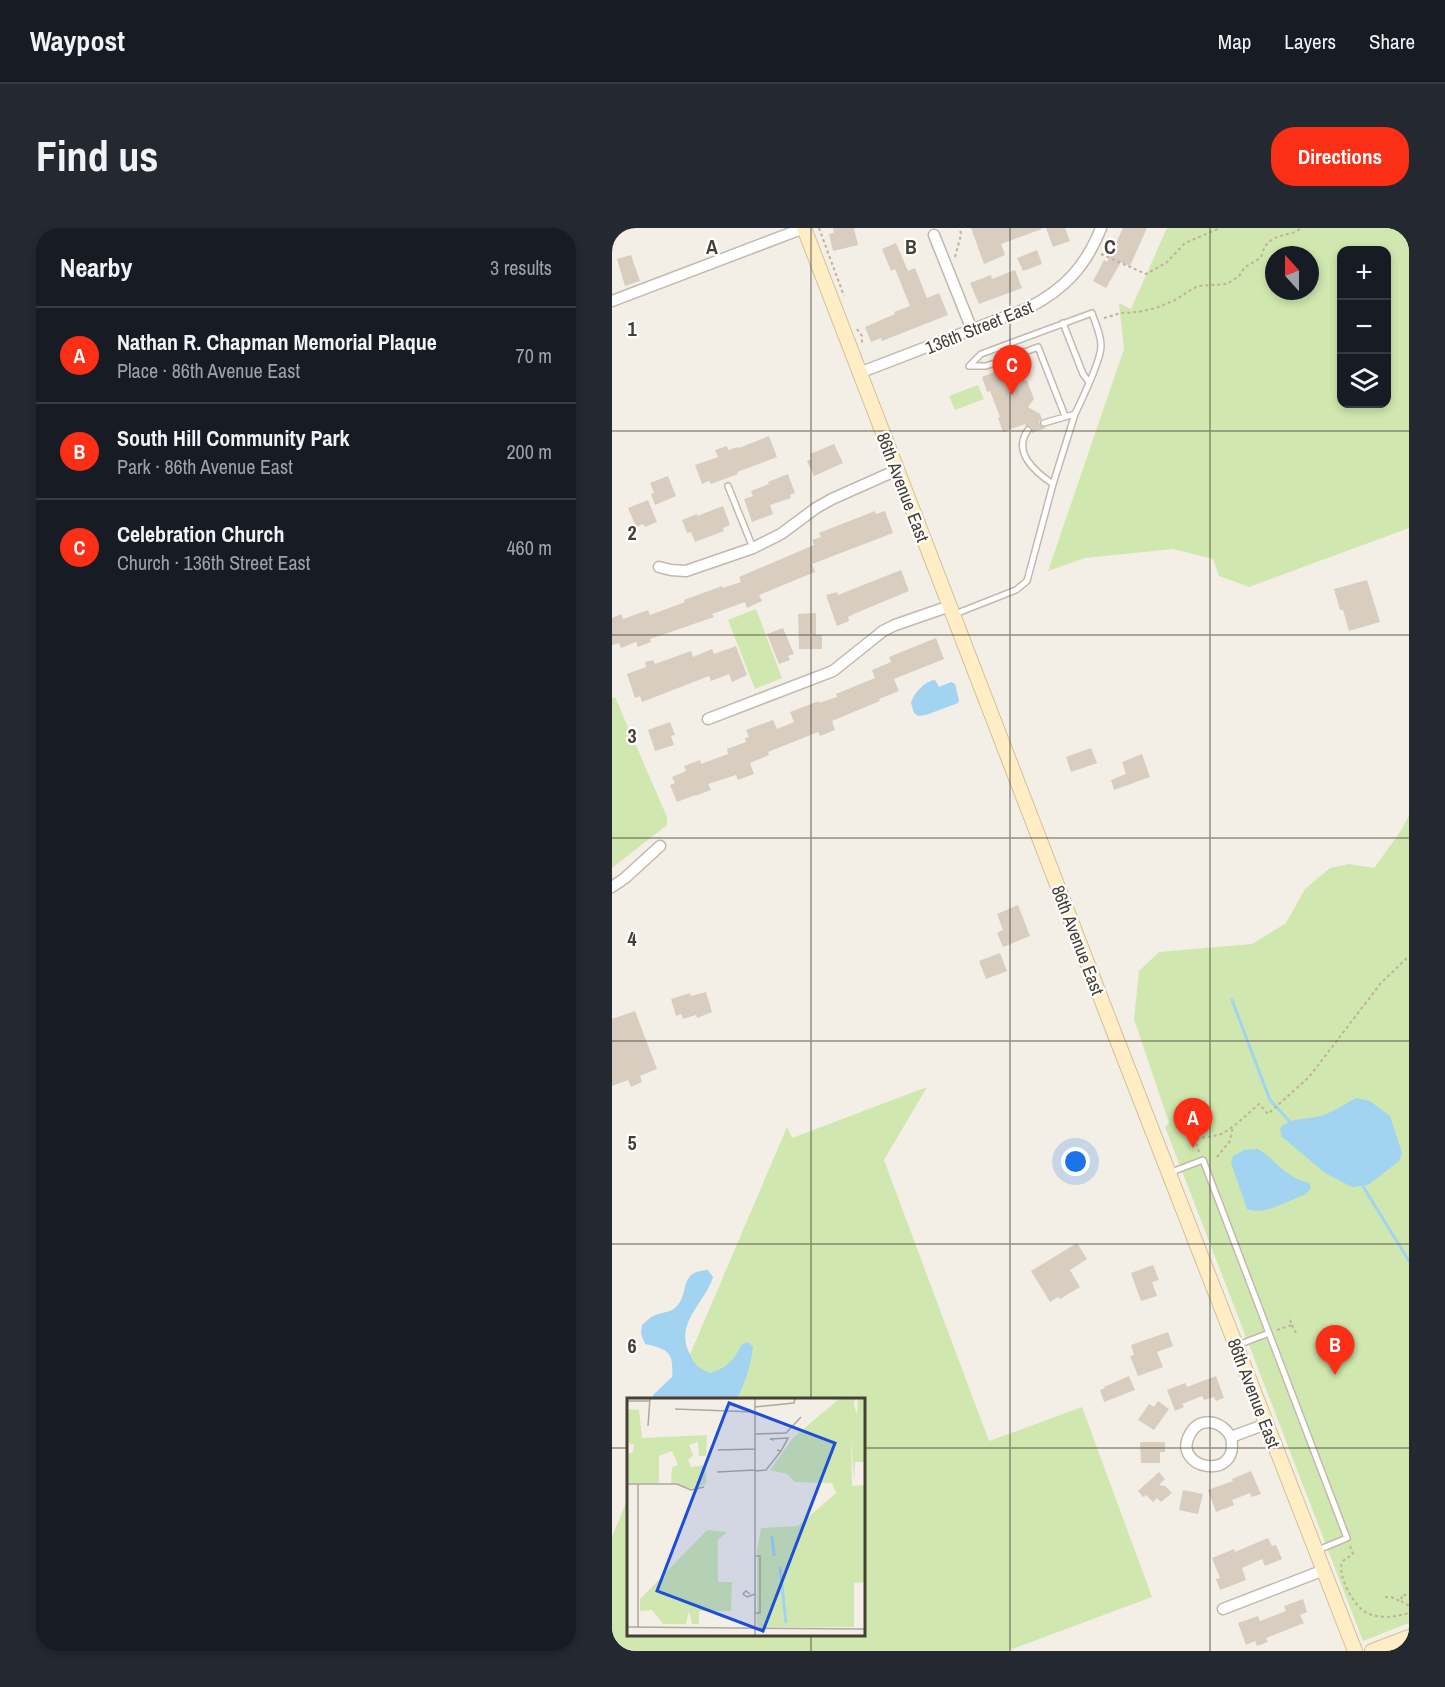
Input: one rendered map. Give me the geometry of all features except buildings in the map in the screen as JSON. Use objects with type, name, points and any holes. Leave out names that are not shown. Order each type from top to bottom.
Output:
[{"type":"street","points":[[612,300],[804,228]]},
{"type":"street","name":"86th Avenue East","points":[[804,228],[1354,1651]]},
{"type":"street","name":"136th Street East","points":[[859,373],[1041,302],[1062,287],[1080,267],[1092,250],[1101,228]]},
{"type":"street","points":[[934,235],[972,330]]},
{"type":"street","points":[[659,567],[686,571],[753,548],[782,534],[816,508],[832,499],[897,470]]},
{"type":"street","points":[[708,719],[833,671],[883,631],[895,625],[952,610]]},
{"type":"street","points":[[612,887],[660,846]]},
{"type":"street","points":[[1218,1423],[1228,1431],[1231,1437],[1230,1455],[1218,1465],[1211,1467],[1200,1465],[1189,1453],[1187,1446],[1189,1434],[1200,1424],[1218,1423]]},
{"type":"street","points":[[1231,1437],[1266,1424]]},
{"type":"street","points":[[1223,1609],[1324,1570]]},
{"type":"street","points":[[1372,1651],[1409,1637]]},
{"type":"lane","points":[[952,610],[1016,590],[1027,581],[1053,484],[1075,414],[1101,348],[1100,334],[1092,313],[981,354],[969,366],[987,366],[1001,361]]},
{"type":"lane","points":[[1063,323],[1083,375],[1089,382]]},
{"type":"lane","points":[[1034,334],[1065,417]]},
{"type":"lane","points":[[1017,355],[1038,347]]},
{"type":"lane","points":[[1044,423],[1075,414]]},
{"type":"lane","points":[[1028,430],[1022,442],[1023,452],[1034,470],[1053,484]]},
{"type":"lane","points":[[728,486],[753,548]]},
{"type":"lane","points":[[1169,1173],[1203,1160],[1347,1538],[1316,1551]]},
{"type":"lane","points":[[1236,1346],[1269,1333]]},
{"type":"path","points":[[819,228],[844,295]]},
{"type":"path","points":[[956,261],[955,255],[961,235],[960,228]]},
{"type":"path","points":[[1092,250],[1146,274],[1166,263],[1185,243],[1220,228]]},
{"type":"path","points":[[1102,319],[1121,313],[1156,308],[1199,286],[1227,284],[1239,276],[1245,267],[1261,257],[1265,246],[1270,241],[1302,228]]},
{"type":"path","points":[[857,329],[862,336],[865,350]]},
{"type":"path","points":[[1203,1160],[1196,1143],[1198,1139],[1219,1135],[1237,1124],[1259,1104],[1268,1114],[1289,1096],[1309,1077],[1381,983],[1409,956]]},
{"type":"path","points":[[1217,1157],[1230,1141],[1233,1126]]},
{"type":"path","points":[[1289,1317],[1296,1333]]},
{"type":"path","points":[[1269,1333],[1292,1325]]},
{"type":"path","points":[[1347,1538],[1353,1554],[1346,1558],[1341,1569],[1342,1576],[1356,1604],[1361,1610],[1378,1616],[1394,1617],[1409,1613]]},
{"type":"path","points":[[1400,1601],[1403,1594],[1409,1597]]},
{"type":"path","points":[[1385,1597],[1409,1606]]},
{"type":"green space","points":[[1167,228],[1409,228],[1409,528],[1249,587],[1219,576],[1213,559],[1173,549],[1085,558],[1048,571],[1124,349],[1119,303],[1131,309]]},
{"type":"green space","points":[[978,385],[984,399],[955,410],[949,396]]},
{"type":"green space","points":[[756,609],[782,678],[755,689],[728,620]]},
{"type":"green space","points":[[615,697],[667,817],[667,825],[612,868],[612,699]]},
{"type":"green space","points":[[1409,815],[1409,1623],[1363,1641],[1165,1127],[1169,1123],[1134,1019],[1139,971],[1159,952],[1252,944],[1286,923],[1305,889],[1330,868],[1349,864],[1374,868],[1400,832]]},
{"type":"green space","points":[[927,1087],[884,1160],[989,1441],[1082,1407],[1152,1597],[1007,1651],[612,1651],[612,1537],[627,1500],[627,1636],[866,1636],[866,1398],[671,1398],[787,1127],[792,1138]]},
{"type":"water","points":[[935,680],[939,687],[951,682],[955,684],[958,703],[918,716],[914,713],[912,699],[924,685]]},
{"type":"water","points":[[1356,1098],[1370,1101],[1390,1116],[1402,1153],[1399,1161],[1368,1185],[1352,1187],[1325,1173],[1281,1136],[1280,1128],[1291,1121],[1334,1111]]},
{"type":"water","points":[[1258,1149],[1292,1176],[1309,1183],[1311,1188],[1306,1194],[1277,1206],[1253,1211],[1247,1209],[1231,1163],[1233,1156],[1244,1150]]},
{"type":"water","points":[[708,1270],[713,1277],[689,1321],[685,1340],[688,1350],[698,1367],[710,1373],[729,1363],[741,1345],[748,1342],[753,1347],[747,1374],[738,1398],[652,1398],[672,1377],[672,1362],[664,1350],[645,1344],[641,1334],[642,1325],[653,1316],[676,1307],[688,1279],[698,1272]]},
{"type":"waterway","points":[[1232,1000],[1270,1100],[1292,1124]]},
{"type":"waterway","points":[[1361,1183],[1409,1261]]},
{"type":"place","name":"Celebration Church","points":[[1012,395]]},
{"type":"place","name":"Nathan R. Chapman Memorial Plaque","points":[[1193,1148]]},
{"type":"place","name":"South Hill Community Park","points":[[1335,1375]]}]
